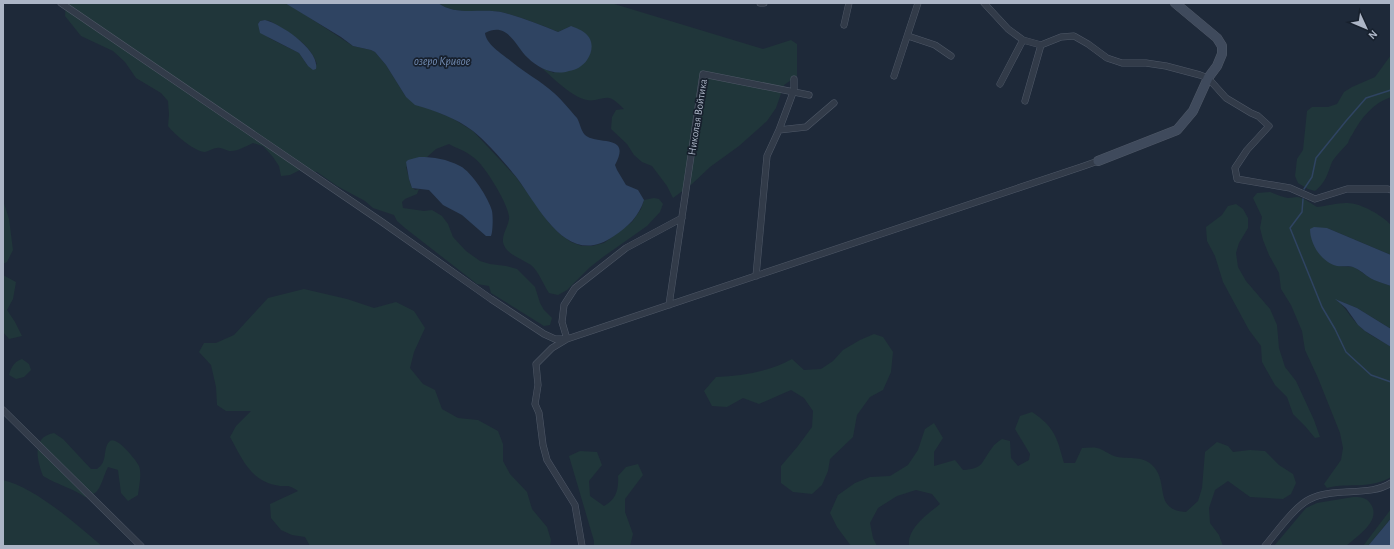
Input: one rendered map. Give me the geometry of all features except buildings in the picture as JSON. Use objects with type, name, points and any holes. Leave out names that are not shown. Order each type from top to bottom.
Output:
[{"type":"street","points":[[61,3],[538,330],[555,339],[567,339]]},
{"type":"street","points":[[844,25],[849,3]]},
{"type":"street","points":[[894,76],[918,3]]},
{"type":"street","points":[[984,3],[1008,29],[1023,40],[1042,45],[1061,37],[1074,36],[1088,44],[1106,58],[1122,63],[1166,66],[1208,78],[1226,98],[1258,116],[1269,126],[1247,150],[1236,168],[1237,179],[1290,188],[1315,199],[1346,189],[1391,190]]},
{"type":"street","points":[[582,546],[575,505],[547,460],[543,445],[539,413],[535,404],[538,385],[536,364],[552,348],[567,339],[1077,169],[1177,130],[1193,111],[1208,78],[1217,66],[1222,54],[1222,46],[1210,32],[1174,3]]},
{"type":"street","points":[[908,36],[936,45],[951,56]]},
{"type":"street","points":[[1000,84],[1023,40]]},
{"type":"street","points":[[1025,101],[1042,45]]},
{"type":"street","name":"Николая Войтика","points":[[682,218],[703,74],[810,94]]},
{"type":"street","points":[[756,276],[767,156],[794,91],[794,79]]},
{"type":"street","points":[[779,130],[806,127],[834,103]]},
{"type":"street","points":[[567,339],[562,322],[564,305],[575,288],[626,248],[682,218]]},
{"type":"street","points":[[669,305],[682,218]]},
{"type":"street","points":[[3,410],[141,546]]},
{"type":"street","points":[[1265,546],[1292,514],[1309,499],[1330,493],[1368,490],[1391,483]]},
{"type":"green space","points":[[66,3],[287,3],[353,46],[375,52],[386,65],[406,97],[452,118],[473,131],[516,177],[550,224],[571,242],[582,246],[592,246],[604,243],[632,222],[641,209],[644,200],[654,198],[659,199],[663,204],[660,212],[647,226],[603,257],[589,268],[567,290],[558,295],[549,293],[534,268],[514,256],[504,246],[503,239],[509,216],[500,193],[478,161],[464,151],[449,144],[436,149],[427,157],[419,157],[406,167],[411,186],[415,190],[419,189],[417,194],[405,199],[402,202],[403,208],[424,211],[432,210],[442,216],[448,224],[453,237],[466,251],[480,261],[517,269],[535,287],[540,303],[544,310],[552,318],[550,325],[544,326],[491,293],[489,286],[477,284],[405,228],[397,221],[394,215],[373,208],[365,201],[337,186],[317,172],[300,170],[290,175],[281,176],[279,166],[273,157],[263,146],[253,143],[238,150],[232,151],[222,148],[214,148],[205,152],[190,146],[168,126],[168,101],[161,93],[136,78],[125,62],[113,51],[81,36],[65,16]],"holes":[[[260,21],[270,21],[304,44],[314,57],[317,64],[308,66],[299,53],[269,38],[258,24]]]},
{"type":"green space","points":[[438,3],[611,3],[763,49],[791,40],[797,44],[797,76],[784,85],[776,108],[767,121],[739,146],[710,167],[692,184],[673,198],[667,186],[652,166],[642,162],[634,155],[627,144],[611,129],[612,117],[616,110],[624,109],[622,107],[609,98],[587,100],[581,98],[563,87],[542,68],[554,73],[571,26],[558,32],[497,11],[453,10]]},
{"type":"green space","points":[[1391,55],[1391,97],[1373,107],[1359,123],[1348,143],[1332,162],[1326,178],[1319,188],[1315,191],[1298,183],[1295,176],[1297,159],[1303,150],[1307,111],[1312,107],[1328,107],[1337,104],[1344,92],[1375,77]]},
{"type":"green space","points":[[1270,192],[1288,198],[1299,197],[1317,207],[1351,203],[1376,213],[1391,225],[1391,255],[1327,228],[1338,266],[1354,267],[1372,279],[1391,286],[1391,329],[1357,308],[1337,300],[1360,327],[1370,335],[1391,347],[1391,477],[1383,481],[1367,485],[1335,486],[1327,488],[1324,484],[1341,460],[1343,448],[1340,433],[1305,350],[1302,331],[1291,305],[1281,289],[1279,273],[1263,240],[1260,228],[1262,217],[1253,198],[1257,193]]},
{"type":"green space","points":[[3,200],[9,219],[13,250],[7,262],[3,264]]},
{"type":"green space","points":[[1236,204],[1243,209],[1248,218],[1248,228],[1239,243],[1236,253],[1238,267],[1246,281],[1270,309],[1277,325],[1279,348],[1285,367],[1296,381],[1320,437],[1315,438],[1293,414],[1287,397],[1275,385],[1262,362],[1261,346],[1249,330],[1223,282],[1215,256],[1207,241],[1206,227],[1222,215],[1228,206]]},
{"type":"green space","points":[[3,275],[16,282],[13,299],[7,310],[22,336],[9,339],[3,332]]},
{"type":"green space","points":[[304,289],[347,299],[374,308],[396,302],[414,311],[425,328],[414,352],[410,368],[423,384],[435,390],[442,409],[458,418],[478,420],[498,431],[503,444],[503,461],[510,474],[527,492],[532,509],[547,527],[551,540],[550,546],[310,546],[305,537],[292,535],[281,530],[271,518],[270,504],[298,491],[289,486],[279,486],[266,482],[252,473],[247,467],[230,437],[236,426],[251,411],[226,411],[217,405],[216,387],[211,365],[199,352],[204,343],[216,343],[234,335],[268,298]]},
{"type":"green space","points":[[874,334],[883,337],[893,352],[891,372],[883,390],[870,397],[857,415],[853,437],[830,459],[828,471],[822,485],[812,494],[793,492],[781,483],[781,466],[812,427],[813,411],[804,398],[791,390],[759,404],[743,398],[727,407],[712,406],[704,391],[716,377],[736,376],[765,370],[792,359],[804,370],[821,369],[833,361],[843,350]]},
{"type":"green space","points":[[22,359],[29,364],[31,370],[24,377],[16,379],[9,375],[15,363]]},
{"type":"green space","points":[[1032,412],[1046,423],[1054,434],[1064,463],[1075,463],[1082,448],[1095,448],[1114,456],[1144,460],[1152,465],[1157,472],[1165,500],[1169,506],[1176,510],[1186,512],[1198,501],[1202,488],[1205,452],[1217,442],[1228,446],[1233,452],[1250,450],[1265,451],[1279,465],[1293,474],[1296,483],[1291,494],[1283,499],[1250,497],[1228,481],[1215,490],[1209,508],[1210,523],[1219,535],[1223,546],[909,546],[909,539],[915,527],[924,517],[940,504],[932,494],[916,490],[897,496],[878,508],[870,523],[873,538],[877,546],[851,546],[837,527],[830,513],[838,495],[855,483],[870,477],[890,476],[908,465],[918,450],[925,429],[934,423],[943,438],[934,452],[934,466],[955,460],[963,470],[975,468],[981,464],[994,445],[1002,439],[1010,441],[1011,458],[1018,466],[1029,460],[1030,454],[1015,429],[1020,416]]},
{"type":"green space","points":[[54,433],[63,439],[91,469],[97,469],[102,464],[108,443],[113,440],[117,442],[130,454],[139,466],[140,476],[138,495],[128,501],[121,493],[118,470],[108,467],[97,491],[85,497],[43,476],[38,456],[39,444],[47,435]]},
{"type":"green space","points":[[580,451],[597,452],[602,465],[589,481],[590,496],[604,506],[611,501],[616,494],[618,476],[626,467],[638,464],[643,475],[625,499],[625,512],[633,534],[630,546],[594,546],[594,541],[569,456]]},
{"type":"green space","points":[[3,480],[16,484],[42,499],[102,546],[3,546]]},
{"type":"green space","points":[[1353,497],[1362,498],[1368,501],[1373,509],[1373,515],[1367,527],[1346,546],[1274,546],[1306,508],[1317,503]]},
{"type":"green space","points":[[1391,509],[1391,518],[1368,546],[1363,546]]},
{"type":"water","name":"озеро Кривое","points":[[285,3],[438,3],[453,10],[497,11],[558,32],[571,26],[582,31],[590,39],[592,46],[589,57],[577,69],[563,72],[552,72],[541,68],[532,62],[505,32],[493,30],[485,33],[492,46],[544,85],[560,99],[577,118],[585,135],[591,138],[616,144],[619,148],[619,155],[615,165],[617,170],[626,185],[638,190],[644,200],[642,206],[632,221],[624,229],[598,244],[583,245],[569,240],[557,231],[546,219],[517,178],[478,135],[460,122],[446,115],[415,105],[406,97],[386,65],[375,52],[353,46]]},
{"type":"water","points":[[265,20],[272,22],[289,32],[306,46],[316,62],[316,69],[313,70],[308,66],[299,53],[260,33],[258,24],[260,21]]},
{"type":"water","points":[[419,157],[445,160],[460,166],[470,174],[484,193],[492,211],[493,220],[491,236],[486,236],[462,215],[443,205],[429,190],[412,188],[406,162]]},
{"type":"water","points":[[1314,227],[1327,228],[1391,255],[1391,286],[1371,279],[1353,267],[1337,266],[1326,261],[1318,252],[1312,241],[1310,229]]},
{"type":"water","points":[[1335,299],[1357,308],[1391,329],[1391,347],[1358,325],[1346,308]]},
{"type":"water","points":[[1391,518],[1391,546],[1368,546],[1388,522]]},
{"type":"waterway","points":[[1304,189],[1312,177],[1316,158],[1366,98],[1391,90]]},
{"type":"waterway","points":[[1303,199],[1302,212],[1290,228],[1322,307],[1346,352],[1371,375],[1391,382]]}]
